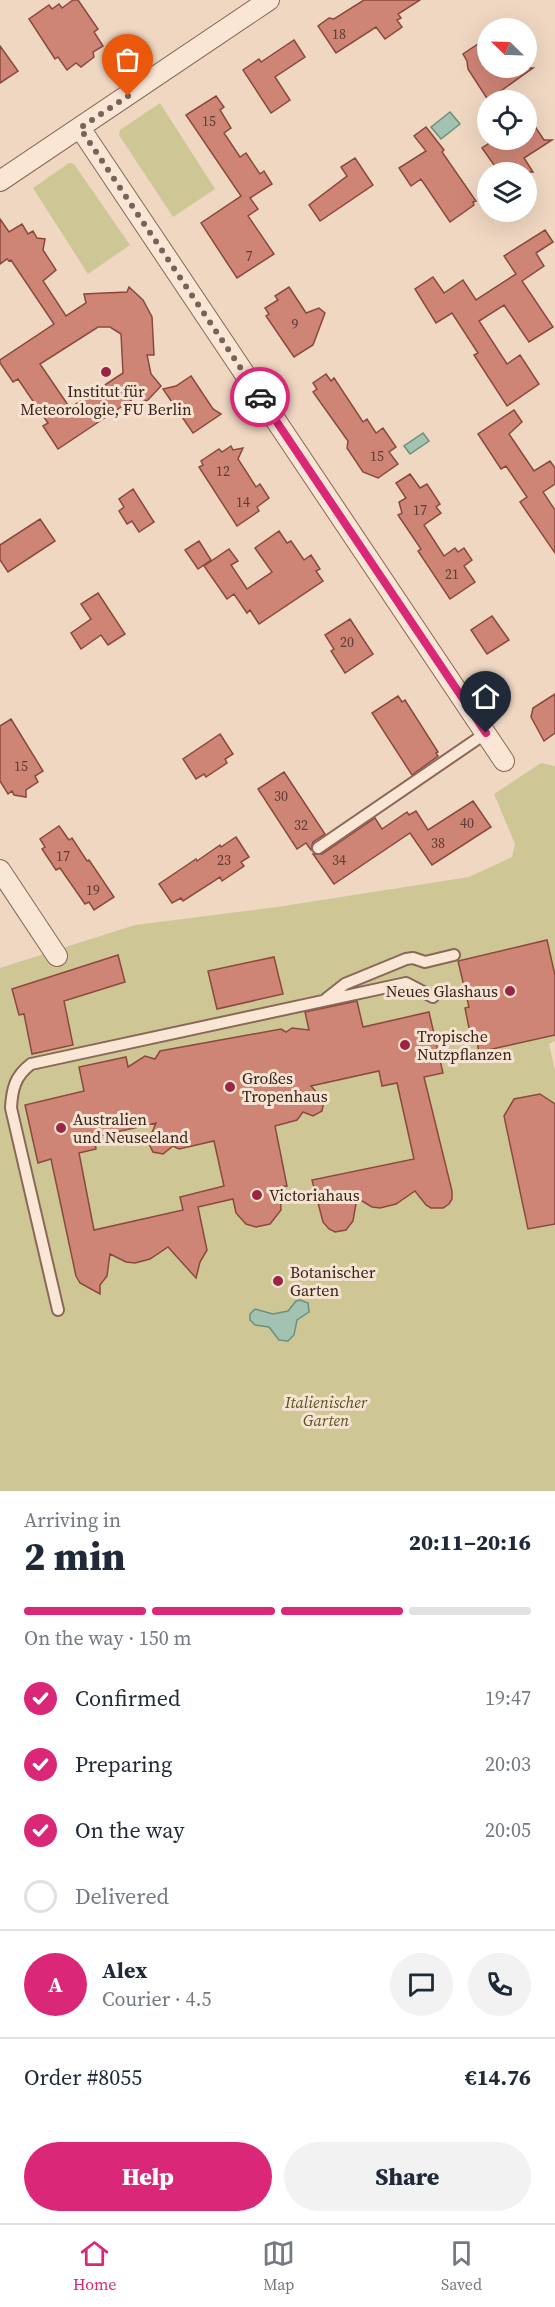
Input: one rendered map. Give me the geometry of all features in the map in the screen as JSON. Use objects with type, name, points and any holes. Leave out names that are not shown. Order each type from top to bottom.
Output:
[{"type":"street","points":[[0,181],[269,0]]},
{"type":"street","points":[[80,128],[504,761]]},
{"type":"street","points":[[0,870],[57,956]]},
{"type":"lane","points":[[318,848],[486,733]]},
{"type":"lane","points":[[324,1001],[345,984],[406,959],[412,958],[426,962],[454,955]]},
{"type":"lane","points":[[58,1310],[11,1108],[12,1089],[24,1069],[31,1064],[406,983],[433,997]]},
{"type":"green space","points":[[160,103],[215,189],[173,217],[119,135],[120,130]]},
{"type":"green space","points":[[69,163],[74,164],[130,245],[88,274],[33,188]]},
{"type":"green space","name":"Botanischer Garten","points":[[541,763],[555,766],[555,1041],[549,1044],[555,1070],[555,1491],[0,1491],[0,968],[135,925],[277,907],[469,877],[512,857],[515,844],[494,794]]},
{"type":"shaded area","points":[[450,112],[460,124],[441,139],[431,127]]},
{"type":"shaded area","points":[[423,433],[429,441],[410,454],[404,446]]},
{"type":"shaded area","points":[[296,1301],[308,1303],[309,1312],[297,1320],[294,1335],[288,1341],[279,1340],[269,1327],[255,1325],[250,1320],[250,1314],[255,1309],[273,1314],[288,1311]]},
{"type":"building","points":[[73,0],[78,0],[98,29],[94,32],[103,46],[93,52],[94,57],[81,67],[76,63],[67,70],[58,57],[55,59],[29,19],[49,5],[52,9],[59,4],[62,8]]},
{"type":"building","points":[[364,0],[420,0],[398,14],[401,18],[397,20],[402,27],[385,39],[376,27],[336,53],[318,26]]},
{"type":"building","points":[[294,40],[305,57],[275,77],[290,100],[271,113],[243,70],[259,59],[261,62]]},
{"type":"building","points":[[477,45],[477,78],[519,78],[502,90],[482,90],[468,69],[463,54]]},
{"type":"building","points":[[0,46],[18,71],[0,83]]},
{"type":"building","points":[[216,96],[224,107],[220,110],[231,128],[224,133],[240,157],[246,153],[260,174],[264,171],[272,184],[250,198],[258,209],[248,216],[274,254],[237,278],[201,223],[241,196],[186,115]]},
{"type":"building","points":[[426,127],[444,150],[442,152],[476,201],[473,202],[474,205],[450,222],[421,179],[411,186],[399,168],[426,151],[414,136]]},
{"type":"building","points":[[537,130],[544,140],[552,140],[537,150]]},
{"type":"building","points":[[483,150],[536,150],[524,158],[527,162],[492,162]]},
{"type":"building","points":[[355,158],[373,185],[320,221],[309,205],[347,176],[341,167]]},
{"type":"building","points":[[0,219],[9,232],[22,224],[28,234],[33,231],[37,238],[45,239],[43,250],[56,270],[43,281],[66,316],[86,303],[84,294],[127,292],[129,287],[143,300],[152,317],[154,355],[147,355],[151,374],[161,386],[147,401],[136,397],[58,449],[43,426],[48,423],[18,379],[13,382],[0,363],[0,360],[54,324],[11,260],[7,259],[0,264]],"holes":[[[98,327],[110,327],[121,334],[123,373],[70,408],[40,364]]]},
{"type":"building","points":[[545,230],[553,242],[536,253],[544,266],[522,281],[553,327],[529,342],[504,305],[479,321],[507,364],[520,355],[539,384],[507,406],[474,355],[478,353],[452,313],[436,323],[415,289],[433,277],[444,293],[463,280],[476,300],[516,274],[504,256]]},
{"type":"building","points":[[289,287],[306,313],[319,308],[325,313],[313,345],[294,357],[266,316],[269,314],[265,308],[278,300],[275,296]]},
{"type":"building","points":[[326,374],[331,381],[334,378],[363,422],[367,419],[376,433],[383,428],[396,447],[389,452],[398,464],[378,478],[363,472],[347,448],[348,441],[313,392],[317,389],[313,383]]},
{"type":"building","points":[[191,376],[213,409],[221,414],[193,433],[163,389],[176,386]]},
{"type":"building","points":[[514,410],[522,422],[509,434],[534,471],[550,461],[555,468],[555,484],[543,492],[555,510],[555,553],[520,502],[527,497],[506,466],[501,469],[478,434]]},
{"type":"building","points":[[231,446],[233,450],[243,448],[238,459],[256,487],[260,484],[269,498],[257,507],[259,511],[237,526],[199,467],[203,465],[201,461],[219,449],[222,452]]},
{"type":"building","points":[[410,474],[420,488],[427,484],[440,504],[436,507],[441,513],[424,525],[444,556],[455,548],[458,552],[464,548],[472,560],[464,566],[475,582],[450,599],[418,551],[421,549],[398,515],[402,513],[399,502],[406,498],[396,483]]},
{"type":"building","points":[[133,489],[154,522],[139,532],[132,521],[127,524],[119,511],[124,507],[119,499]]},
{"type":"building","points":[[40,519],[55,541],[8,572],[0,560],[0,545]]},
{"type":"building","points":[[279,531],[287,543],[291,541],[304,560],[311,555],[320,569],[316,571],[323,581],[259,624],[250,610],[247,613],[234,594],[227,599],[204,566],[229,549],[238,561],[231,565],[247,589],[272,572],[255,548]]},
{"type":"building","points":[[199,541],[211,560],[198,569],[185,550]]},
{"type":"building","points":[[98,593],[125,634],[108,645],[101,635],[81,649],[71,633],[91,619],[81,604]]},
{"type":"building","points":[[492,616],[509,640],[487,654],[471,630]]},
{"type":"building","points":[[350,619],[373,654],[345,673],[331,651],[334,649],[325,635]]},
{"type":"building","points":[[555,694],[555,733],[544,741],[531,717],[533,708]]},
{"type":"building","points":[[398,696],[402,702],[405,700],[438,752],[436,753],[438,756],[412,775],[372,713]]},
{"type":"building","points":[[11,719],[43,771],[35,776],[38,782],[26,790],[26,797],[14,795],[12,791],[8,794],[0,781],[0,726]]},
{"type":"building","points":[[220,734],[233,754],[225,759],[227,763],[206,777],[204,774],[196,779],[183,759]]},
{"type":"building","points":[[284,772],[325,834],[313,842],[311,850],[306,843],[297,849],[258,789]]},
{"type":"building","points":[[473,801],[491,827],[432,865],[410,833],[334,884],[313,854],[322,854],[375,818],[382,829],[407,812],[409,815],[416,811],[428,830]]},
{"type":"building","points":[[59,826],[69,840],[72,838],[114,897],[94,910],[89,902],[85,904],[60,868],[56,870],[42,849],[45,847],[40,839]]},
{"type":"building","points":[[236,837],[249,857],[241,862],[244,866],[222,881],[220,877],[183,901],[181,898],[172,903],[159,884],[196,859],[197,861]]},
{"type":"building","name":"Neues Glashaus","points":[[547,940],[555,975],[555,1035],[479,1052],[477,1041],[472,1043],[465,1008],[469,1007],[458,961]]},
{"type":"building","points":[[118,955],[125,982],[64,1001],[73,1045],[32,1054],[24,1014],[19,1015],[12,989]]},
{"type":"building","points":[[274,957],[283,994],[217,1009],[208,971]]},
{"type":"building","points":[[357,1001],[363,1027],[429,1012],[443,1073],[424,1077],[452,1191],[449,1204],[443,1208],[431,1208],[415,1191],[396,1204],[380,1208],[372,1207],[357,1198],[353,1221],[346,1230],[335,1232],[323,1222],[312,1180],[414,1159],[397,1083],[382,1086],[379,1071],[311,1086],[324,1101],[322,1111],[313,1116],[303,1112],[297,1120],[275,1126],[287,1186],[280,1187],[281,1210],[270,1224],[256,1227],[246,1224],[236,1213],[233,1199],[198,1207],[207,1250],[200,1262],[196,1278],[168,1247],[150,1259],[135,1263],[126,1262],[110,1254],[107,1276],[100,1285],[100,1294],[80,1283],[76,1276],[51,1159],[38,1163],[25,1105],[84,1091],[79,1067],[126,1057],[128,1067],[145,1056],[155,1059],[160,1051],[281,1029],[286,1032],[292,1028],[309,1030],[305,1012]],"holes":[[[156,1123],[148,1142],[153,1152],[163,1154],[173,1146],[179,1149],[214,1141],[224,1186],[180,1197],[183,1210],[94,1230],[79,1153],[96,1149],[94,1137]]]},
{"type":"building","points":[[540,1094],[555,1104],[555,1224],[528,1229],[504,1116],[514,1099]]},
{"type":"way so far","points":[[128,96],[80,128],[260,397]]},
{"type":"place","name":"Institut für Meteorologie, FU Berlin","points":[[106,372]]},
{"type":"place","name":"Neues Glashaus","points":[[510,991]]},
{"type":"place","name":"Tropische Nutzpflanzen","points":[[405,1045]]},
{"type":"place","name":"Großes Tropenhaus","points":[[230,1087]]},
{"type":"place","name":"Australien und Neuseeland","points":[[61,1128]]},
{"type":"place","name":"Victoriahaus","points":[[257,1195]]},
{"type":"place","name":"Botanischer Garten","points":[[278,1281]]},
{"type":"route","points":[[260,397],[486,733]]},
{"type":"park label","name":"Italienischer Garten","points":[[326,1411]]}]
